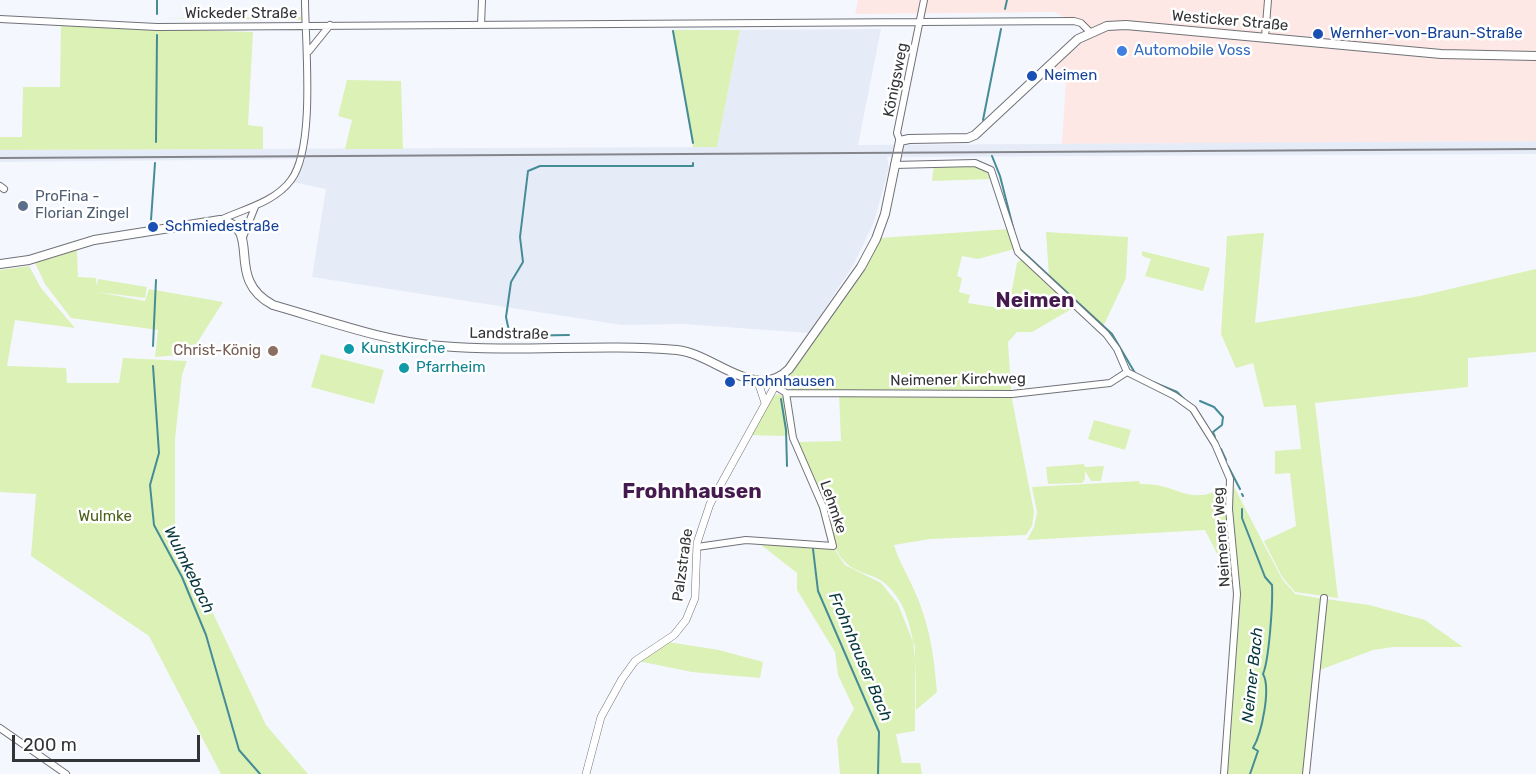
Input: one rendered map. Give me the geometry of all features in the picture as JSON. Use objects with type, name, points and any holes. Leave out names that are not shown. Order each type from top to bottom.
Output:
[{"type":"main road","name":"Westicker Straße","points":[[899,145],[909,139],[968,138],[975,135],[1071,45],[1090,32],[1107,26],[1126,25],[1434,54],[1536,56]]},
{"type":"main road","points":[[758,382],[780,377],[865,260],[885,214],[899,145]]},
{"type":"main road","points":[[0,264],[29,260],[94,240],[220,220],[233,224],[243,237]]},
{"type":"main road","name":"Landstraße","points":[[243,237],[244,266],[249,286],[263,300],[273,305],[405,341],[442,347],[654,349],[690,352],[758,382]]},
{"type":"street","points":[[220,220],[255,207],[291,180],[303,157],[309,52],[304,26],[305,0]]},
{"type":"street","points":[[481,25],[482,0]]},
{"type":"street","name":"Königsweg","points":[[899,145],[897,134],[924,0]]},
{"type":"street","points":[[1265,37],[1268,0]]},
{"type":"street","name":"Wickeder Straße","points":[[0,19],[158,27],[481,25],[670,20],[1074,21],[1081,23],[1090,32]]},
{"type":"street","points":[[309,52],[330,25]]},
{"type":"street","points":[[894,165],[975,163],[991,170],[1018,252],[1106,334],[1117,349],[1127,372]]},
{"type":"street","points":[[243,237],[255,207]]},
{"type":"street","name":"Neimener Kirchweg","points":[[786,393],[1012,394],[1110,383],[1127,372]]},
{"type":"street","name":"Neimener Weg","points":[[1127,372],[1175,396],[1193,409],[1215,444],[1230,479],[1229,509],[1237,594],[1224,774]]},
{"type":"street","name":"Palzstraße","points":[[586,774],[602,717],[622,679],[635,661],[674,635],[687,620],[695,598],[697,547],[702,523],[718,485],[780,377]]},
{"type":"street","points":[[758,382],[765,403]]},
{"type":"street","points":[[775,386],[786,393]]},
{"type":"street","name":"Lehmke","points":[[697,547],[746,540],[833,546],[823,507],[793,438],[786,393]]},
{"type":"street","points":[[1306,774],[1324,598]]},
{"type":"street","points":[[0,728],[66,774]]},
{"type":"shaded area","points":[[858,0],[1536,0],[1536,141],[1062,144],[1066,81],[1054,67],[1090,36],[1088,31],[1055,12],[855,14]]},
{"type":"shaded area","points":[[881,29],[858,145],[1536,141],[1536,154],[887,157],[889,167],[874,222],[854,264],[809,333],[683,324],[622,325],[312,277],[326,189],[292,182],[306,159],[0,162],[0,150],[717,147],[740,30]]},
{"type":"green space","points":[[301,0],[307,0],[307,20],[159,18],[301,17]]},
{"type":"green space","points":[[61,26],[253,32],[248,125],[263,127],[263,149],[0,150],[0,137],[22,137],[23,87],[60,87]]},
{"type":"green space","points":[[672,30],[740,30],[717,147],[693,147]]},
{"type":"green space","points":[[347,80],[401,81],[403,149],[345,149],[352,120],[338,116]]},
{"type":"green space","points":[[934,165],[980,166],[990,172],[992,179],[932,181]]},
{"type":"green space","points":[[1009,229],[1014,249],[978,259],[962,256],[957,276],[962,278],[959,292],[970,295],[968,303],[999,308],[1010,300],[1017,263],[1023,258],[1075,307],[1032,332],[1017,332],[1008,342],[1011,391],[794,390],[788,387],[786,378],[865,267],[880,238]]},
{"type":"green space","points":[[1046,232],[1128,237],[1126,278],[1103,327],[1049,277]]},
{"type":"green space","points":[[1264,233],[1255,323],[1420,296],[1536,269],[1536,352],[1468,358],[1468,387],[1315,403],[1338,598],[1295,592],[1282,577],[1264,541],[1296,526],[1290,473],[1275,474],[1275,451],[1301,449],[1296,405],[1264,407],[1253,363],[1236,368],[1221,334],[1227,236]]},
{"type":"green space","points":[[77,250],[78,277],[96,278],[97,287],[98,279],[147,287],[145,298],[97,292],[145,301],[149,289],[223,302],[190,354],[155,357],[158,330],[71,318],[45,284],[35,263]]},
{"type":"green space","points":[[1142,251],[1210,268],[1203,291],[1145,276],[1151,259],[1142,256]]},
{"type":"green space","name":"Wulmke","points":[[29,266],[41,288],[75,328],[15,320],[7,366],[66,368],[67,383],[119,383],[123,358],[187,361],[182,375],[175,439],[175,533],[266,725],[308,774],[221,774],[149,636],[31,556],[36,494],[0,492],[0,270]]},
{"type":"green space","points":[[321,354],[384,370],[374,404],[311,387]]},
{"type":"green space","points":[[839,393],[1011,394],[1034,512],[1032,526],[1026,535],[930,539],[894,545],[924,617],[934,666],[937,692],[916,710],[913,641],[903,607],[882,581],[853,568],[838,552],[824,523],[798,442],[841,441]]},
{"type":"green space","points":[[777,394],[783,396],[792,431],[785,436],[749,435],[772,397]]},
{"type":"green space","points":[[1094,420],[1131,430],[1125,450],[1088,439]]},
{"type":"green space","points":[[1084,464],[1085,467],[1104,466],[1101,481],[1091,481],[1085,471],[1085,479],[1082,483],[1048,484],[1046,467]]},
{"type":"green space","points":[[1139,481],[1140,484],[1165,487],[1194,495],[1205,495],[1229,483],[1237,593],[1205,530],[1027,540],[1034,527],[1037,512],[1032,487]]},
{"type":"green space","points":[[1231,481],[1282,579],[1295,594],[1324,599],[1305,774],[1224,774],[1238,593],[1230,509]]},
{"type":"green space","points":[[760,544],[833,547],[845,565],[881,583],[898,604],[915,647],[915,731],[896,734],[902,763],[920,763],[922,774],[840,774],[837,739],[854,709],[838,675],[835,652],[797,590],[797,573]]},
{"type":"green space","points":[[1326,599],[1369,605],[1425,620],[1463,647],[1393,647],[1373,650],[1317,671]]},
{"type":"green space","points":[[668,642],[719,650],[763,662],[760,678],[692,672],[638,661]]},
{"type":"waterway","name":"Wulmkebach","points":[[157,0],[157,14]]},
{"type":"waterway","name":"Neimer Bach","points":[[1005,9],[1007,0]]},
{"type":"waterway","name":"Neimer Bach","points":[[983,120],[1001,29]]},
{"type":"waterway","name":"Frohnhauser Bach","points":[[673,31],[693,143]]},
{"type":"waterway","name":"Wulmkebach","points":[[156,142],[157,35]]},
{"type":"waterway","name":"Neimer Bach","points":[[992,156],[1000,176],[1014,231]]},
{"type":"waterway","name":"Wulmkebach","points":[[151,220],[155,163]]},
{"type":"waterway","name":"Frohnhauser Bach","points":[[569,335],[510,336],[506,317],[511,282],[523,262],[520,237],[528,171],[540,166],[693,166],[693,163]]},
{"type":"waterway","name":"Neimer Bach","points":[[1019,248],[1112,334],[1135,373]]},
{"type":"waterway","name":"Wulmkebach","points":[[153,346],[156,280]]},
{"type":"waterway","name":"Wulmkebach","points":[[153,366],[159,453],[150,485],[154,525],[182,577],[206,635],[239,750],[260,774]]},
{"type":"waterway","name":"Neimer Bach","points":[[1153,382],[1177,392],[1184,399]]},
{"type":"waterway","name":"Frohnhauser Bach","points":[[781,399],[786,430],[787,466]]},
{"type":"waterway","name":"Neimer Bach","points":[[1200,401],[1214,407],[1223,417],[1222,425],[1213,432],[1215,437]]},
{"type":"waterway","name":"Neimer Bach","points":[[1221,449],[1226,460]]},
{"type":"waterway","name":"Neimer Bach","points":[[1228,466],[1240,489]]},
{"type":"waterway","name":"Neimer Bach","points":[[1242,509],[1242,518],[1265,577],[1272,585],[1270,631],[1263,674],[1266,700],[1262,722],[1253,748],[1258,751],[1250,774]]},
{"type":"waterway","name":"Frohnhauser Bach","points":[[813,549],[818,591],[879,732],[878,774]]},
{"type":"railway","points":[[0,158],[1536,149]]},
{"type":"place","name":"Wernher-von-Braun-Straße","points":[[1318,34]]},
{"type":"place","name":"Automobile Voss","points":[[1122,51]]},
{"type":"place","name":"Neimen","points":[[1032,76]]},
{"type":"place","name":"ProFina - Florian Zingel","points":[[23,206]]},
{"type":"place","name":"Schmiedestraße","points":[[153,227]]},
{"type":"place","name":"KunstKirche","points":[[349,349]]},
{"type":"place","name":"Christ-König","points":[[273,351]]},
{"type":"place","name":"Pfarrheim","points":[[404,368]]},
{"type":"place","name":"Frohnhausen","points":[[730,382]]},
{"type":"district","name":"Neimen","points":[[1035,301]]},
{"type":"district","name":"Frohnhausen","points":[[692,492]]}]
